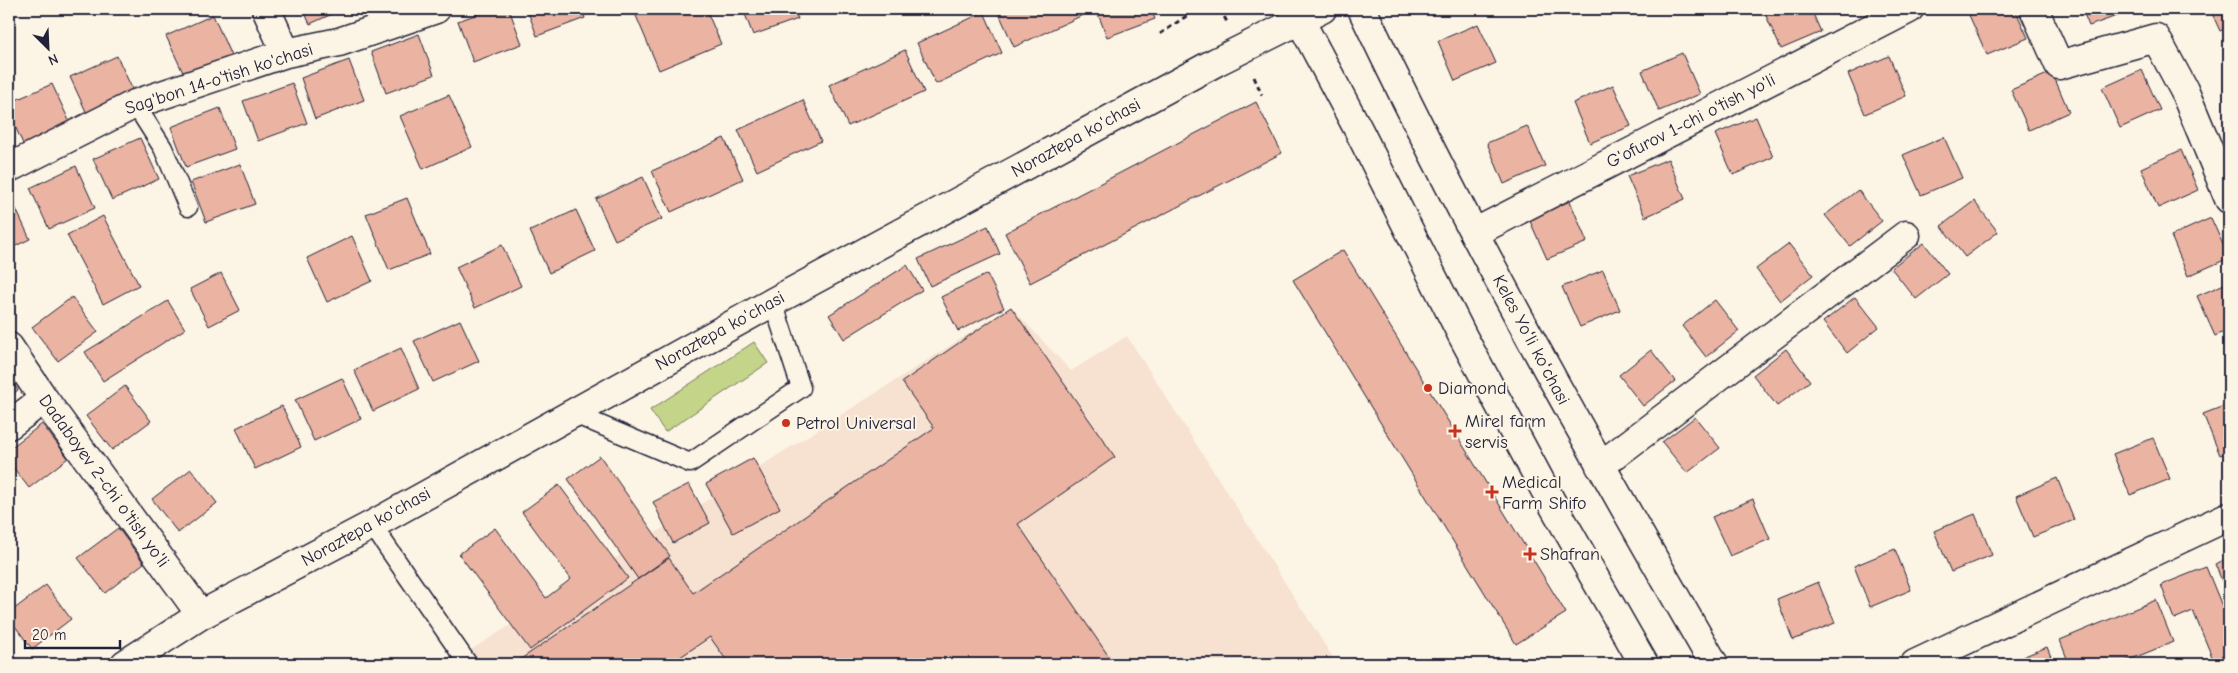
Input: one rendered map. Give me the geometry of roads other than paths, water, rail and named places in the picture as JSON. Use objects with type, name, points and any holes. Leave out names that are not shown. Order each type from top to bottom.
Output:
[{"type":"main road","points":[[266,9],[286,53]]},
{"type":"main road","name":"Sag'bon 14-o'tish ko'chasi","points":[[9,168],[135,104],[286,53],[339,42],[436,9]]},
{"type":"main road","name":"Keles Yoʻli koʻchasi","points":[[1362,9],[1407,104],[1474,233],[1600,466],[1714,664]]},
{"type":"main road","name":"G'ofurov 1-chi o'tish yo'li","points":[[1474,233],[1909,9]]},
{"type":"main road","points":[[2034,9],[2060,65],[2156,38],[2184,90],[2229,199]]},
{"type":"main road","points":[[1305,13],[1358,129],[1493,394],[1552,503],[1644,664]]},
{"type":"main road","name":"Noraztepa ko'chasi","points":[[125,664],[201,615],[372,525],[773,302],[1305,13]]},
{"type":"main road","points":[[1600,466],[1906,235]]},
{"type":"main road","name":"Dadaboyev 2-chi o'tish yo'li","points":[[9,347],[44,399],[201,615]]},
{"type":"main road","points":[[9,425],[44,399]]},
{"type":"main road","points":[[1916,664],[2229,516]]},
{"type":"lane","points":[[135,104],[163,148],[188,207]]},
{"type":"lane","points":[[572,413],[690,463],[801,388],[773,302]]},
{"type":"lane","points":[[372,525],[468,664]]},
{"type":"place","name":"Diamond","points":[[1428,388]]},
{"type":"place","name":"Petrol Universal","points":[[786,423]]},
{"type":"place","name":"Mirel farm servis","points":[[1455,431]]},
{"type":"place","name":"Medical Farm Shifo","points":[[1492,492]]},
{"type":"place","name":"Shafran","points":[[1530,554]]}]
